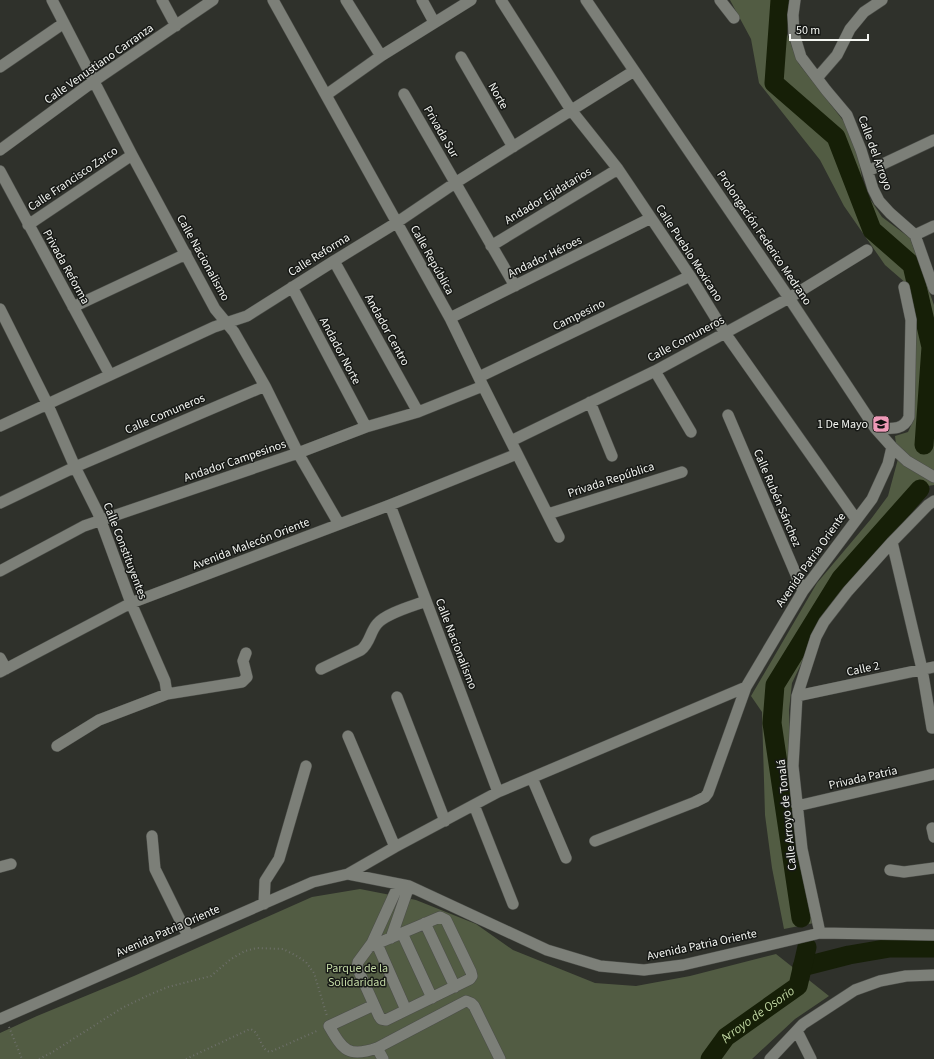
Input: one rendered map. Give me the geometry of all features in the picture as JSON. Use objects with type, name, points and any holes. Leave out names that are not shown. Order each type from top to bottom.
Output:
[{"type":"street","name":"Calle Nacionalismo","points":[[52,0],[215,309],[234,332],[265,386],[298,454],[339,524]]},
{"type":"street","points":[[162,0],[176,26]]},
{"type":"street","name":"Calle Venustiano Carranza","points":[[0,150],[94,81],[213,0]]},
{"type":"street","name":"Calle República","points":[[273,0],[450,318],[559,537]]},
{"type":"street","points":[[346,0],[381,56]]},
{"type":"street","points":[[422,0],[434,22]]},
{"type":"street","points":[[326,94],[381,56],[471,0]]},
{"type":"street","name":"Calle Pueblo Mexicano","points":[[501,0],[571,110],[618,169],[690,276],[725,333],[856,519]]},
{"type":"street","name":"Prolongación Federico Medrano","points":[[586,0],[789,298],[875,428],[907,461],[934,478]]},
{"type":"street","points":[[720,0],[734,18]]},
{"type":"street","name":"Calle del Arroyo","points":[[795,0],[793,20],[795,40],[801,57],[847,115],[855,132],[873,189],[879,201],[915,235],[934,290]]},
{"type":"street","points":[[817,78],[837,55],[850,29],[864,12],[882,0]]},
{"type":"street","points":[[0,67],[64,24]]},
{"type":"street","name":"Norte","points":[[461,57],[513,147]]},
{"type":"street","name":"Calle Reforma","points":[[0,426],[214,327],[247,316],[396,223],[455,183],[634,70]]},
{"type":"street","name":"Privada Sur","points":[[404,94],[515,286]]},
{"type":"street","points":[[868,171],[934,140]]},
{"type":"street","name":"Calle Francisco Zarco","points":[[28,225],[132,154]]},
{"type":"street","name":"Andador Ejidatarios","points":[[492,246],[618,169]]},
{"type":"street","name":"Privada Reforma","points":[[0,171],[110,374]]},
{"type":"street","name":"Andador Héroes","points":[[450,318],[651,218]]},
{"type":"street","points":[[915,235],[934,226]]},
{"type":"street","name":"Calle Comuneros","points":[[511,441],[655,371],[789,298],[867,250]]},
{"type":"street","points":[[73,307],[186,254]]},
{"type":"street","name":"Andador Centro","points":[[334,261],[418,412]]},
{"type":"street","name":"Campesino","points":[[481,382],[690,276]]},
{"type":"street","name":"Andador Norte","points":[[292,287],[366,427]]},
{"type":"street","points":[[875,428],[900,428],[907,422],[909,417],[911,320],[904,287]]},
{"type":"street","name":"Calle Constituyentes","points":[[0,309],[47,403],[101,521],[131,603],[165,681],[167,694]]},
{"type":"street","points":[[655,371],[691,432]]},
{"type":"street","name":"Andador Campesinos","points":[[0,571],[84,526],[298,454],[366,427],[418,412],[481,382]]},
{"type":"street","name":"Calle Comuneros","points":[[0,503],[75,467],[265,386]]},
{"type":"street","points":[[590,402],[612,456]]},
{"type":"street","name":"Calle Rubén Sánchez","points":[[728,415],[803,591]]},
{"type":"street","name":"Avenida Patria Oriente","points":[[595,841],[705,797],[746,687],[803,591],[872,499],[888,464],[892,447]]},
{"type":"street","name":"Avenida Malecón Oriente","points":[[3,671],[131,603],[390,505],[517,454]]},
{"type":"street","name":"Privada República","points":[[548,514],[682,472]]},
{"type":"street","name":"Calle Arroyo de Tonalá","points":[[820,933],[802,849],[793,766],[797,696],[816,637],[824,622],[848,590],[892,542],[928,505],[934,501]]},
{"type":"street","name":"Calle Nacionalismo","points":[[390,505],[498,792]]},
{"type":"street","points":[[892,542],[922,669],[932,728]]},
{"type":"street","points":[[321,669],[365,647],[376,624],[380,621],[388,616],[426,601]]},
{"type":"street","points":[[57,746],[99,720],[167,694],[242,682],[247,677],[243,661],[246,653]]},
{"type":"street","points":[[0,658],[3,671]]},
{"type":"street","name":"Calle 2","points":[[797,696],[934,667]]},
{"type":"street","name":"Avenida Patria Oriente","points":[[2,1018],[314,882],[348,874],[498,792],[746,687]]},
{"type":"street","points":[[397,697],[445,821]]},
{"type":"street","points":[[348,736],[395,847]]},
{"type":"street","points":[[264,904],[265,880],[279,859],[306,766]]},
{"type":"street","name":"Privada Patria","points":[[797,806],[934,774]]},
{"type":"street","points":[[532,778],[566,858]]},
{"type":"street","points":[[474,805],[513,904]]},
{"type":"street","points":[[152,836],[155,869],[188,936]]},
{"type":"street","points":[[0,867],[11,864]]},
{"type":"street","points":[[890,870],[904,872],[934,868]]},
{"type":"street","name":"Avenida Patria Oriente","points":[[348,874],[404,885],[547,950],[600,966],[644,970],[684,965],[820,933],[934,935]]},
{"type":"street","points":[[373,946],[440,917],[446,920],[472,976],[470,979],[432,998],[386,1020],[381,1020],[357,967],[358,962],[373,946],[386,916],[404,885]]},
{"type":"street","points":[[391,938],[398,918],[404,885]]},
{"type":"street","points":[[386,916],[398,918]]},
{"type":"street","points":[[425,923],[455,986]]},
{"type":"street","points":[[402,933],[432,998]]},
{"type":"street","points":[[373,946],[406,1010]]},
{"type":"street","points":[[770,1059],[804,1024],[856,990],[880,981],[906,976],[934,975]]},
{"type":"street","points":[[374,1006],[330,1026],[338,1042],[344,1048],[352,1052],[364,1053],[377,1048],[466,1001],[474,1006],[500,1059]]},
{"type":"street","points":[[797,1031],[811,1059]]},
{"type":"street","points":[[377,1048],[383,1059]]},
{"type":"path","points":[[39,1059],[136,1001],[168,987],[212,976],[231,959],[245,951],[257,948],[282,949],[295,954],[306,962],[314,973],[330,1026],[270,1052],[264,1049],[256,1032],[253,1029],[250,1029],[186,1059]]},
{"type":"path","points":[[2,1018],[22,1059]]},
{"type":"green space","points":[[730,0],[790,0],[786,14],[787,34],[799,64],[849,128],[859,160],[864,190],[882,217],[910,238],[934,305],[934,485],[928,486],[824,616],[792,683],[789,710],[792,815],[800,864],[814,923],[784,929],[772,868],[765,815],[762,712],[751,696],[817,583],[871,519],[888,496],[898,459],[895,436],[908,432],[915,417],[915,319],[907,284],[885,265],[844,206],[820,160],[759,83],[751,39]]},
{"type":"green space","name":"Parque de la Solidaridad","points":[[360,889],[416,900],[476,924],[513,950],[595,983],[636,986],[690,976],[776,954],[829,996],[795,1019],[752,1059],[0,1059],[0,1033],[134,976],[312,897]]},
{"type":"waterway","points":[[780,0],[774,83],[836,137],[872,230],[912,265],[931,347],[924,445]]},
{"type":"waterway","points":[[801,918],[772,723],[775,685],[841,578],[920,489]]},
{"type":"waterway","name":"Arroyo de Osorio","points":[[710,1059],[726,1037],[798,986],[807,947]]},
{"type":"waterway","points":[[802,967],[849,955],[890,948],[934,948]]},
{"type":"place","name":"1 De Mayo","points":[[881,424]]}]
